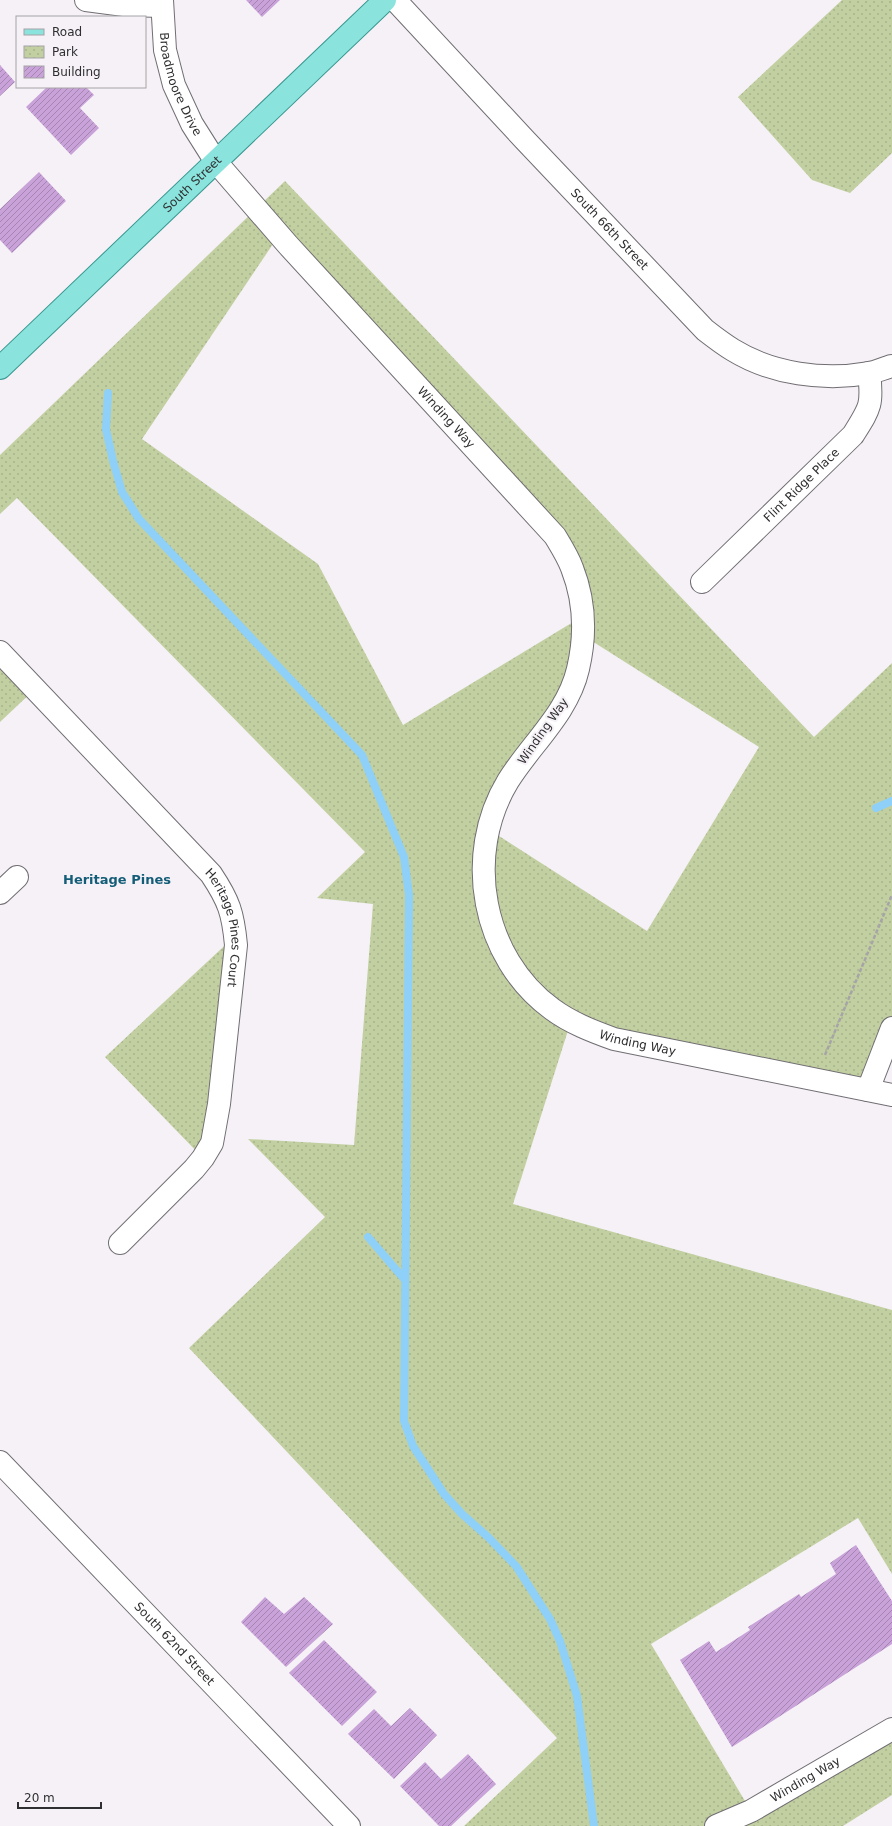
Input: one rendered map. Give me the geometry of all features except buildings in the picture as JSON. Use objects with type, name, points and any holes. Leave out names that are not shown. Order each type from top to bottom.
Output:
[{"type":"main road","name":"South Street","points":[[0,368],[385,0]]},
{"type":"street","points":[[86,0],[124,5],[162,3]]},
{"type":"street","name":"South 66th Street","points":[[395,0],[705,330],[733,350],[758,362],[798,374],[828,376],[869,373],[892,366]]},
{"type":"street","name":"Broadmoore Drive","points":[[162,3],[165,50],[174,85],[192,124],[216,162]]},
{"type":"street","name":"Winding Way","points":[[216,162],[288,245],[555,536],[572,567],[582,601],[583,626],[578,670],[568,695],[555,717],[508,781],[496,805],[488,830],[483,864],[485,899],[494,933],[510,964],[526,985],[552,1009],[582,1027],[614,1039],[892,1095]]},
{"type":"street","name":"Flint Ridge Place","points":[[702,582],[853,435],[867,413],[872,396],[869,373]]},
{"type":"street","name":"Heritage Pines Court","points":[[2,657],[211,874],[225,895],[234,920],[236,946],[219,1104],[212,1143],[194,1169],[120,1243]]},
{"type":"street","points":[[0,893],[17,877]]},
{"type":"street","points":[[868,1090],[892,1028]]},
{"type":"street","name":"South 62nd Street","points":[[0,1462],[349,1826]]},
{"type":"street","name":"Winding Way","points":[[716,1826],[751,1811],[892,1729]]},
{"type":"path","points":[[815,1080],[892,895]]},
{"type":"green space","points":[[842,0],[892,0],[892,153],[850,193],[812,180],[738,97]]},
{"type":"green space","points":[[285,181],[814,737],[892,663],[892,1028],[868,1090],[571,1021],[513,1204],[892,1310],[892,1574],[858,1518],[651,1644],[751,1811],[892,1729],[892,1795],[843,1826],[464,1826],[557,1738],[189,1348],[325,1217],[248,1139],[354,1145],[373,904],[317,898],[365,852],[17,498],[0,514],[0,455]],"holes":[[[279,235],[572,567],[583,616],[403,725],[318,564],[142,439]],[[584,636],[759,747],[647,931],[488,829],[568,695]]]},
{"type":"green space","points":[[0,652],[35,689],[0,722]]},
{"type":"green space","points":[[235,936],[203,1158],[105,1057]]},
{"type":"waterway","points":[[108,393],[106,429],[113,461],[122,492],[139,519],[362,755],[404,857],[409,895],[404,1421],[413,1446],[444,1494],[462,1514],[488,1537],[516,1566],[550,1619],[560,1641],[577,1696],[594,1826]]},
{"type":"waterway","points":[[876,808],[892,801]]},
{"type":"waterway","points":[[368,1237],[405,1280]]},
{"type":"district","name":"Heritage Pines","points":[[117,879]]}]
